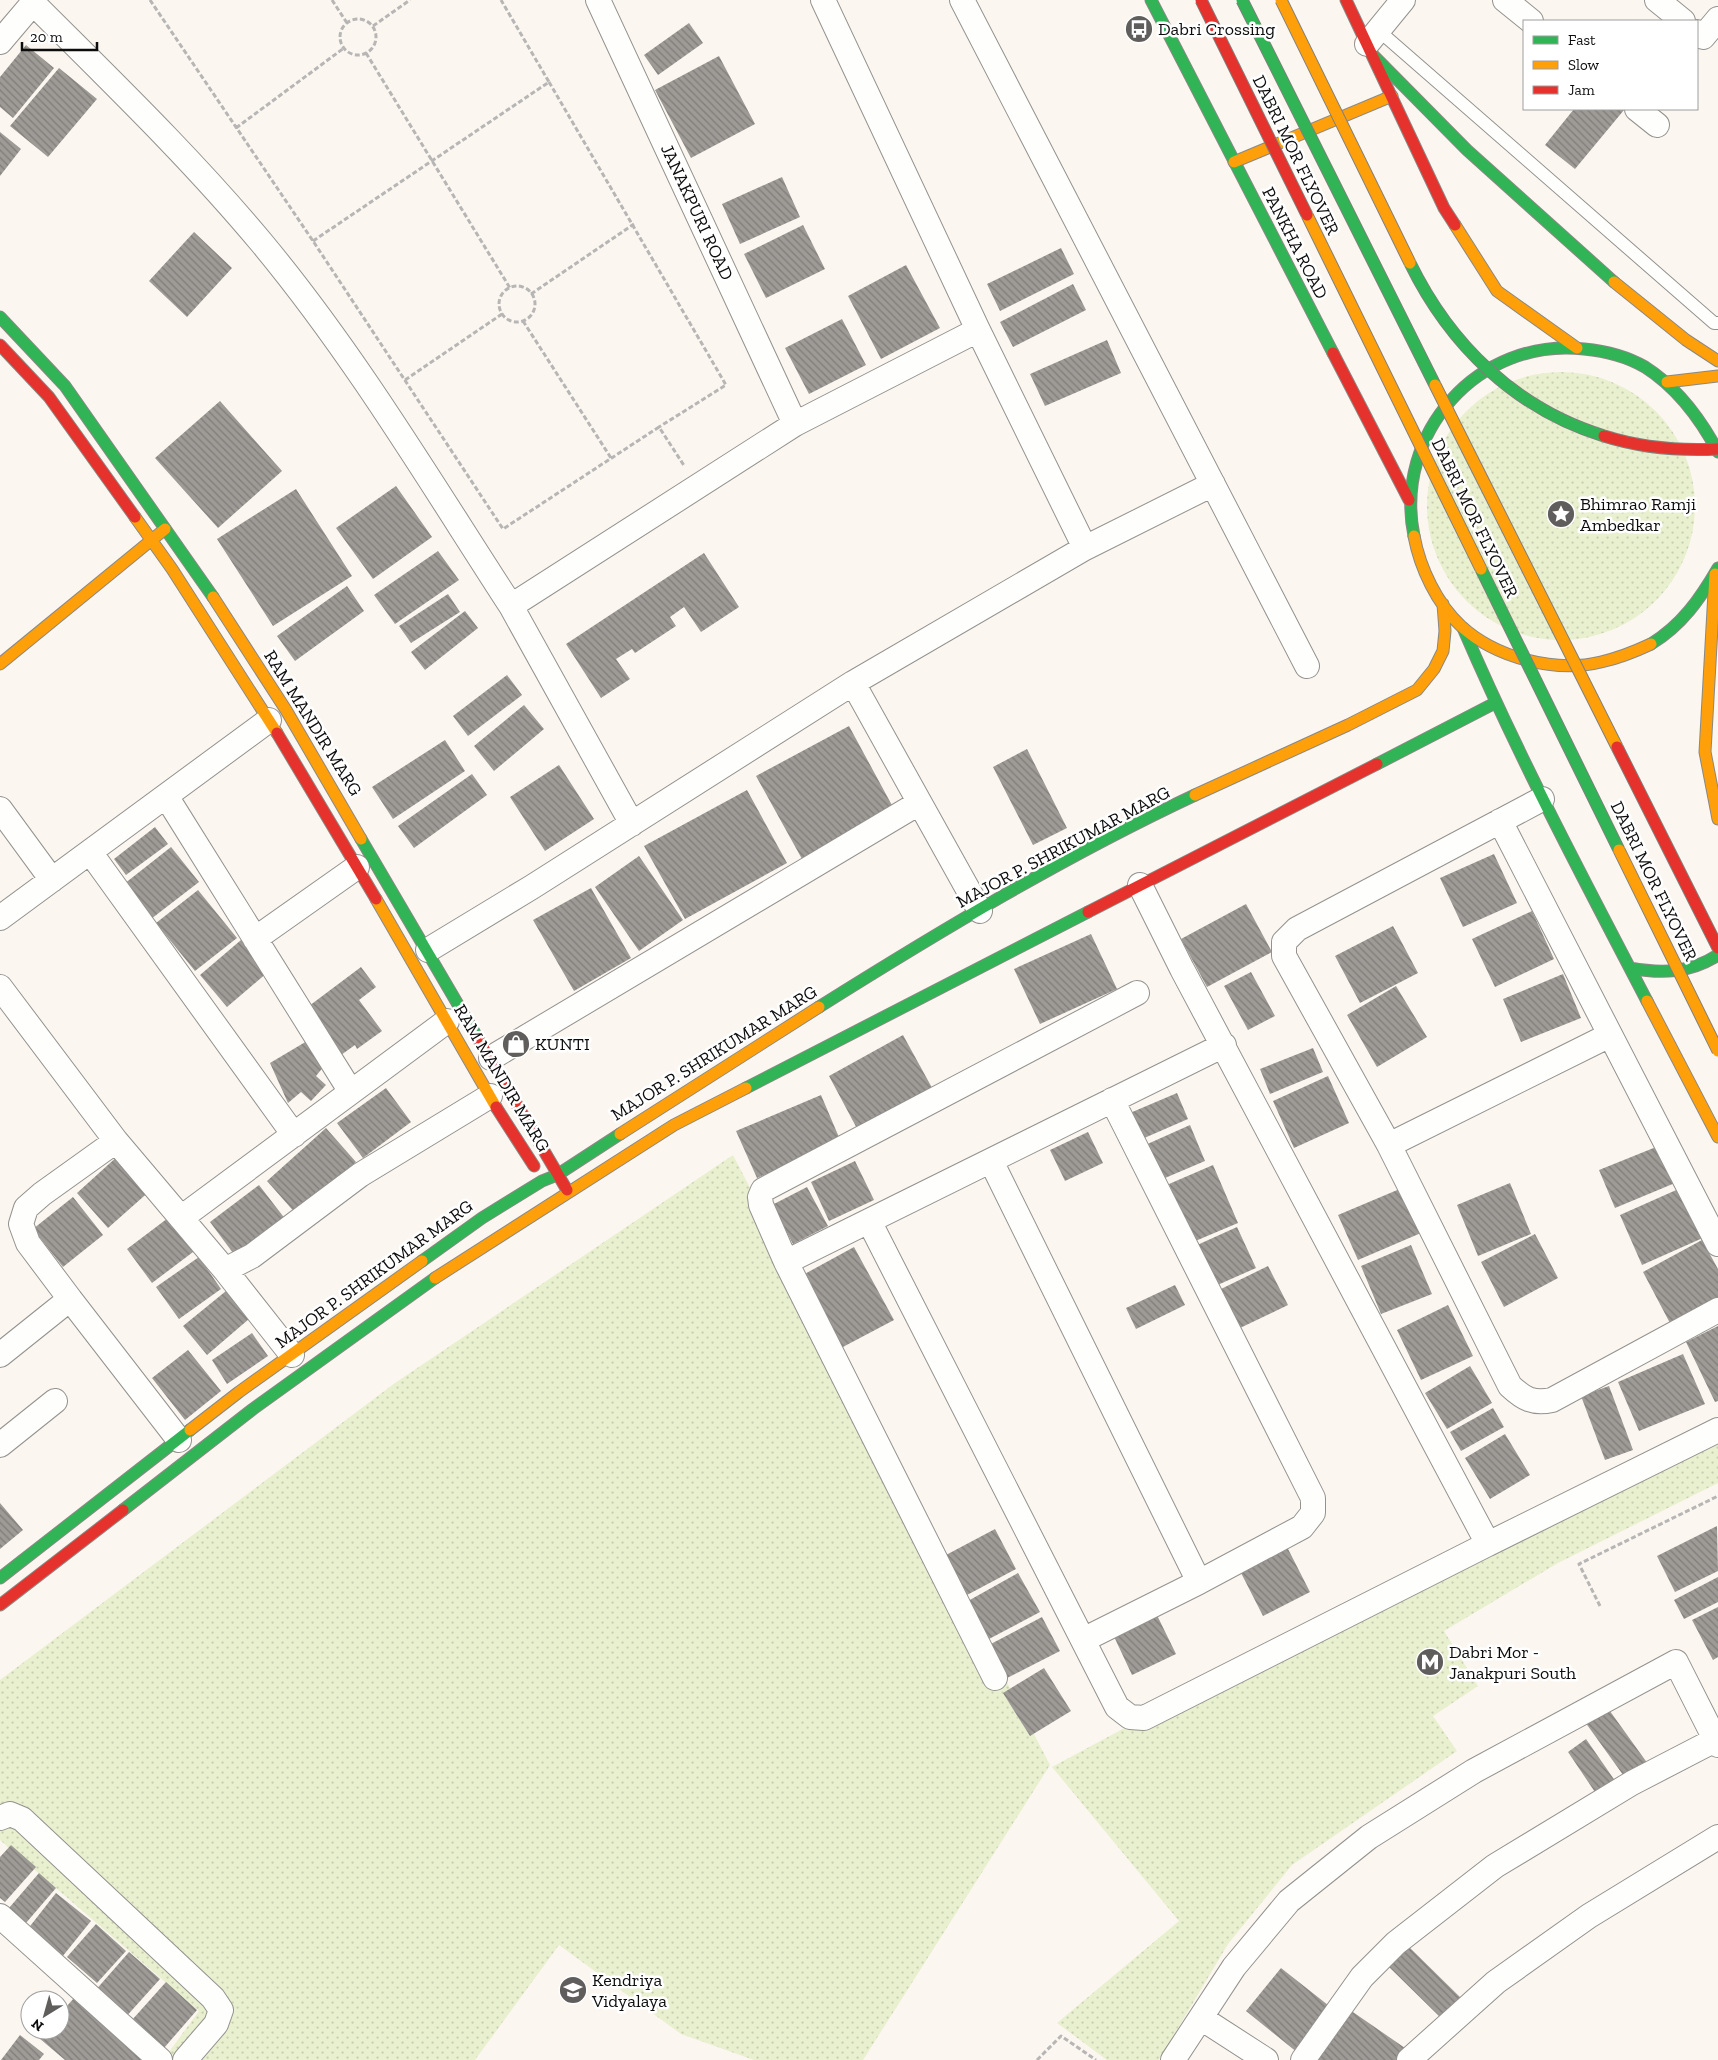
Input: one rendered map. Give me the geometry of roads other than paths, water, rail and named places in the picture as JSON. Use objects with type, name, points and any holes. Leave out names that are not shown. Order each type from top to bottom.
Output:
[{"type":"main road","name":"PANKHA ROAD","points":[[1151,0],[1409,500]]},
{"type":"main road","name":"DABRI MOR FLYOVER","points":[[1201,0],[1718,1051]]},
{"type":"main road","name":"DABRI MOR FLYOVER","points":[[1242,0],[1718,948]]},
{"type":"main road","points":[[1281,0],[1423,290],[1450,331],[1483,367],[1530,402],[1564,421],[1610,438],[1658,448],[1718,451],[1706,427],[1689,403],[1668,382],[1647,368],[1625,358],[1601,351],[1577,348],[1545,349],[1514,357],[1486,370],[1461,389],[1439,412],[1423,440],[1413,469],[1409,500],[1410,528],[1416,555],[1427,581],[1463,628],[1495,703],[1542,799],[1718,1138]]},
{"type":"main road","points":[[1346,0],[1382,24],[1467,150],[1623,291],[1686,340],[1718,361]]},
{"type":"main road","points":[[1382,24],[1392,96],[1444,208],[1496,291],[1577,348]]},
{"type":"main road","points":[[1234,162],[1392,96]]},
{"type":"main road","name":"RAM MANDIR MARG","points":[[0,317],[65,386],[166,527],[286,710],[492,1058],[557,1175],[569,1192]]},
{"type":"main road","name":"RAM MANDIR MARG","points":[[0,345],[49,397],[151,539],[269,720],[490,1096],[530,1157],[553,1204]]},
{"type":"main road","points":[[1668,382],[1718,376]]},
{"type":"main road","points":[[0,664],[166,527]]},
{"type":"main road","points":[[1463,628],[1492,647],[1522,660],[1555,666],[1588,666],[1620,658],[1650,645],[1677,625],[1698,601],[1716,571]]},
{"type":"main road","points":[[1716,571],[1714,686],[1705,752],[1718,820]]},
{"type":"main road","name":"MAJOR P. SHRIKUMAR MARG","points":[[0,1578],[240,1392],[482,1218],[542,1181],[557,1175],[874,972],[980,910],[1140,822],[1417,690],[1440,662],[1446,630],[1443,604]]},
{"type":"main road","points":[[0,1605],[253,1409],[424,1285],[674,1125],[1495,703]]},
{"type":"main road","points":[[1630,968],[1651,973],[1672,973],[1693,968],[1718,955]]},
{"type":"street","name":"JANAKPURI ROAD","points":[[598,0],[795,424]]},
{"type":"street","points":[[823,0],[978,330],[1086,548]]},
{"type":"street","points":[[962,0],[1308,666]]},
{"type":"street","points":[[1505,0],[1530,20]]},
{"type":"street","points":[[1657,0],[1682,20]]},
{"type":"street","points":[[0,42],[35,2],[156,126],[261,242],[348,357],[511,606],[632,824]]},
{"type":"street","points":[[1698,33],[1703,37],[1718,19]]},
{"type":"street","points":[[1639,110],[1657,125]]},
{"type":"street","points":[[511,606],[795,424],[978,330]]},
{"type":"street","points":[[428,950],[632,824],[853,683],[1086,548],[1213,484]]},
{"type":"street","points":[[853,683],[980,910]]},
{"type":"street","points":[[0,918],[269,720]]},
{"type":"street","points":[[166,796],[351,1092]]},
{"type":"street","points":[[1542,799],[1297,929],[1284,942],[1284,956],[1389,1145],[1510,1386],[1524,1398],[1539,1403],[1552,1400],[1718,1310]]},
{"type":"street","points":[[492,1058],[919,803]]},
{"type":"street","points":[[0,809],[52,880]]},
{"type":"street","points":[[1500,821],[1718,1244]]},
{"type":"street","points":[[90,852],[294,1135]]},
{"type":"street","points":[[255,939],[357,867]]},
{"type":"street","points":[[1140,885],[1182,969],[1488,1544]]},
{"type":"street","points":[[0,988],[116,1141],[225,1270],[292,1355]]},
{"type":"street","points":[[994,1678],[786,1262],[761,1204],[760,1197],[763,1190],[1137,993]]},
{"type":"street","points":[[181,1218],[447,1021]]},
{"type":"street","points":[[1389,1145],[1610,1035]]},
{"type":"street","points":[[786,1262],[1224,1045]]},
{"type":"street","points":[[225,1270],[252,1256],[360,1174],[490,1096]]},
{"type":"street","points":[[1083,1640],[1199,1582],[1302,1527],[1313,1513],[1314,1498],[1112,1100]]},
{"type":"street","points":[[116,1141],[42,1194],[26,1208],[21,1224],[28,1243],[179,1440]]},
{"type":"street","points":[[991,1161],[1199,1582]]},
{"type":"street","points":[[869,1221],[1117,1707],[1130,1717],[1144,1718],[1718,1430]]},
{"type":"street","points":[[0,1355],[70,1299]]},
{"type":"street","points":[[0,1445],[55,1401]]},
{"type":"street","points":[[1173,2060],[1234,1967],[1289,1901],[1369,1837],[1492,1761],[1676,1662],[1717,1743],[1632,1783],[1495,1866],[1396,1943],[1362,1977],[1303,2060]]},
{"type":"street","points":[[0,1818],[10,1814],[22,1819],[213,1998],[221,2010],[216,2024],[185,2060]]},
{"type":"street","points":[[1409,2060],[1512,1971],[1589,1916],[1718,1837]]},
{"type":"street","points":[[0,1916],[160,2060]]},
{"type":"street","points":[[1201,2018],[1266,2060]]},
{"type":"lane","points":[[1382,24],[1714,323],[1718,323]]},
{"type":"place","name":"Dabri Crossing","points":[[1139,29]]},
{"type":"place","name":"Bhimrao Ramji Ambedkar","points":[[1561,514]]},
{"type":"place","name":"KUNTI","points":[[516,1044]]},
{"type":"place","name":"Dabri Mor - Janakpuri South","points":[[1430,1662]]},
{"type":"place","name":"Kendriya Vidyalaya","points":[[573,1990]]}]
